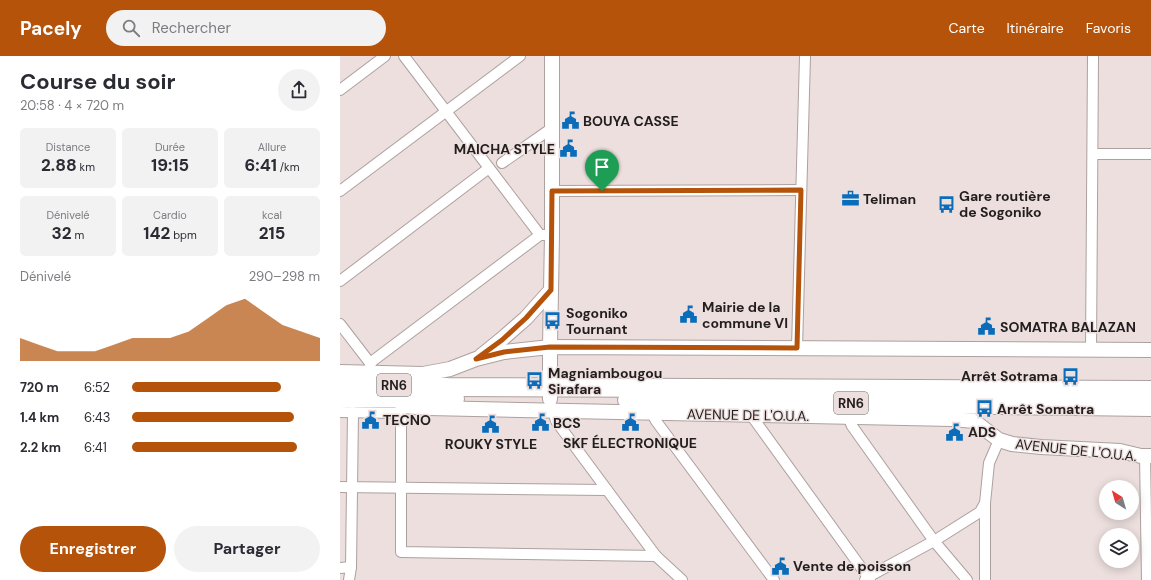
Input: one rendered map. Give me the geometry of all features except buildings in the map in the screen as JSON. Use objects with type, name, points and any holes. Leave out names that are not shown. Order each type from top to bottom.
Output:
[{"type":"highway","name":"AVENUE DE L'O.U.A.","points":[[340,398],[372,380]]},
{"type":"highway","name":"AVENUE DE L'O.U.A.","points":[[340,384],[372,380],[551,399],[1151,407]]},
{"type":"highway","name":"AVENUE DE L'O.U.A.","points":[[551,399],[1151,390]]},
{"type":"street","points":[[340,90],[385,56]]},
{"type":"street","points":[[404,56],[489,168],[546,235]]},
{"type":"street","points":[[340,191],[520,56]]},
{"type":"street","points":[[552,56],[552,191],[546,235],[551,290],[551,399],[556,421],[656,556],[682,580]]},
{"type":"street","points":[[797,348],[805,56]]},
{"type":"street","points":[[1091,350],[1094,56]]},
{"type":"street","points":[[502,163],[552,128]]},
{"type":"street","points":[[1093,154],[1151,154]]},
{"type":"street","points":[[340,281],[489,168]]},
{"type":"street","points":[[552,191],[801,190]]},
{"type":"street","points":[[372,380],[546,235]]},
{"type":"street","points":[[476,359],[502,340],[526,318],[551,290]]},
{"type":"street","points":[[340,324],[372,380],[402,408],[401,552],[656,556]]},
{"type":"street","name":"AVENUE DE L'O.U.A.","points":[[340,372],[372,380],[423,374],[450,369],[476,359],[504,352],[550,347],[1151,350]]},
{"type":"street","name":"AVENUE DE L'O.U.A.","points":[[340,412],[395,413],[402,408],[428,408],[551,399],[652,413],[952,419],[974,421],[999,440],[1012,444],[1120,451],[1148,456]]},
{"type":"street","points":[[349,580],[351,567],[352,412]]},
{"type":"street","points":[[652,413],[656,421],[774,580]]},
{"type":"street","points":[[751,415],[867,579],[934,541],[980,512],[985,503]]},
{"type":"street","points":[[848,417],[852,426],[934,541],[967,580]]},
{"type":"street","points":[[985,580],[985,503],[989,463],[999,440]]},
{"type":"street","points":[[1147,580],[1148,456]]},
{"type":"street","points":[[340,487],[607,490]]},
{"type":"street","points":[[340,568],[351,567]]},
{"type":"place","name":"BOUYA CASSE","points":[[570,121]]},
{"type":"place","name":"MAICHA STYLE","points":[[568,149]]},
{"type":"place","name":"Teliman","points":[[850,199]]},
{"type":"place","name":"Gare routière de Sogoniko","points":[[946,204]]},
{"type":"place","name":"Mairie de la commune VI","points":[[689,315]]},
{"type":"place","name":"Sogoniko Tournant","points":[[553,321]]},
{"type":"place","name":"SOMATRA BALAZAN","points":[[987,327]]},
{"type":"place","name":"Arrêt Sotrama","points":[[1071,376]]},
{"type":"place","name":"Magniambougou Sirafara","points":[[535,381]]},
{"type":"place","name":"Arrêt Somatra","points":[[984,409]]},
{"type":"place","name":"TECNO","points":[[370,420]]},
{"type":"place","name":"BCS","points":[[540,423]]},
{"type":"place","name":"SKF ÉLECTRONIQUE","points":[[630,423]]},
{"type":"place","name":"ROUKY STYLE","points":[[491,424]]},
{"type":"place","name":"ADS","points":[[955,432]]},
{"type":"place","name":"Vente de poisson","points":[[780,566]]},
{"type":"route","points":[[801,190],[797,348],[550,347],[504,352],[476,359],[502,340],[526,318],[551,290],[552,191],[602,191],[801,190]]}]
